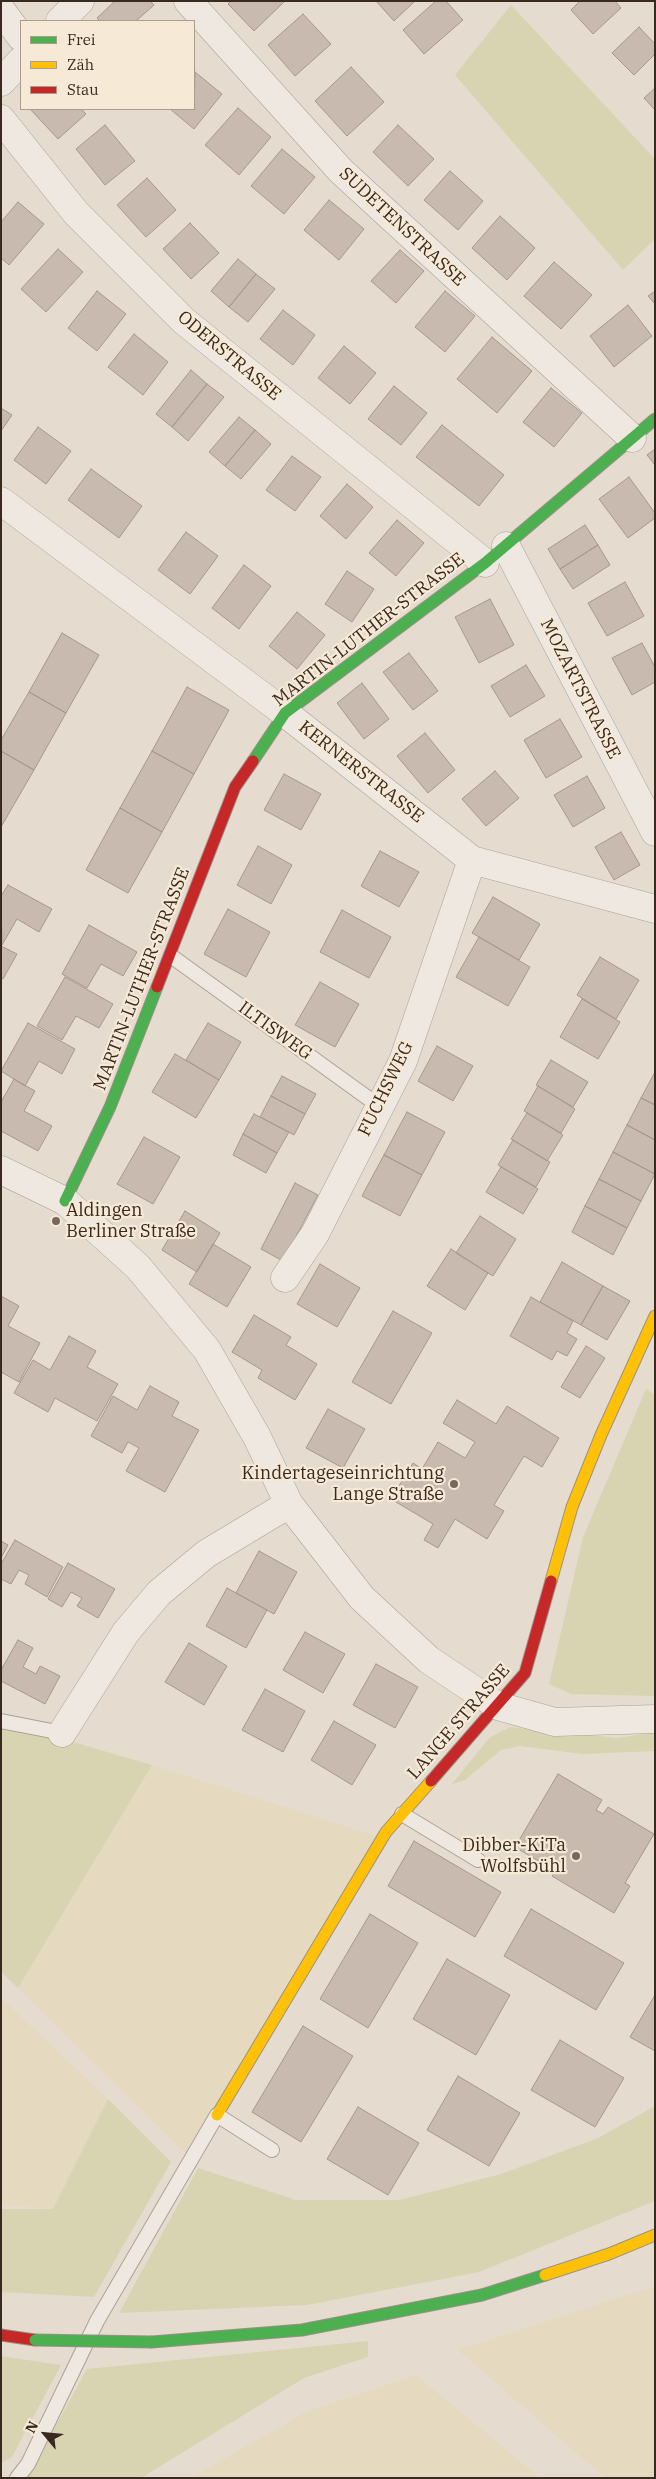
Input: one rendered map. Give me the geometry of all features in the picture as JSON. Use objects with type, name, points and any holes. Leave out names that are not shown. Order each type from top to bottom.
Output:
[{"type":"street","points":[[61,20],[80,1]]},
{"type":"street","name":"SUDETENSTRASSE","points":[[188,1],[341,172],[632,438]]},
{"type":"street","points":[[1,10],[20,36]]},
{"type":"street","points":[[1,82],[20,62]]},
{"type":"street","name":"ODERSTRASSE","points":[[1,119],[76,213],[184,321],[484,563]]},
{"type":"street","name":"MARTIN-LUTHER-STRASSE","points":[[65,1201],[110,1107],[171,956],[235,787],[285,713],[506,546],[655,419]]},
{"type":"street","name":"KERNERSTRASSE","points":[[1,501],[285,713],[472,860],[655,909]]},
{"type":"street","name":"MOZARTSTRASSE","points":[[506,546],[655,832]]},
{"type":"street","name":"FUCHSWEG","points":[[285,1278],[315,1234],[403,1060],[472,860]]},
{"type":"street","points":[[1,1170],[65,1201],[138,1267],[208,1350],[257,1438],[289,1504],[362,1598],[429,1660],[498,1706],[555,1722],[655,1719]]},
{"type":"street","name":"LANGE STRASSE","points":[[217,2115],[386,1832],[526,1674],[572,1507],[601,1435],[655,1316]]},
{"type":"street","points":[[62,1733],[126,1632],[159,1593],[206,1554],[289,1504]]},
{"type":"street","points":[[1,2335],[35,2340],[152,2342],[302,2330],[482,2295],[609,2254],[655,2235]]},
{"type":"lane","name":"ILTISWEG","points":[[171,956],[379,1106]]},
{"type":"lane","points":[[1,1721],[62,1733]]},
{"type":"lane","points":[[402,1814],[478,1860]]},
{"type":"lane","points":[[17,2478],[28,2464],[97,2321],[217,2115],[272,2150]]},
{"type":"shaded area","points":[[511,5],[655,159],[655,239],[623,270],[455,75]]},
{"type":"shaded area","points":[[646,1389],[655,1395],[655,1696],[571,1694],[549,1684],[583,1537]]},
{"type":"shaded area","points":[[510,1727],[618,1738],[655,1732],[655,1751],[582,1754],[520,1746],[501,1750],[465,1780],[452,1784],[489,1738]]},
{"type":"shaded area","points":[[1,1728],[70,1741],[152,1765],[18,1988],[1,1972]]},
{"type":"shaded area","points":[[152,1765],[380,1837],[187,2155],[18,1988]]},
{"type":"shaded area","points":[[1,1998],[108,2099],[53,2209],[1,2205]]},
{"type":"shaded area","points":[[108,2099],[171,2162],[94,2297],[1,2292],[1,2209],[53,2209]]},
{"type":"shaded area","points":[[655,2106],[655,2201],[479,2272],[307,2305],[119,2313],[198,2168],[296,2200],[399,2200],[501,2174],[598,2138]]},
{"type":"shaded area","points":[[655,2286],[655,2478],[605,2478],[458,2350]]},
{"type":"shaded area","points":[[368,2341],[368,2357],[304,2378],[141,2478],[27,2478],[87,2369]]},
{"type":"shaded area","points":[[1,2356],[61,2365],[12,2457],[1,2463]]},
{"type":"shaded area","points":[[416,2375],[540,2478],[190,2478],[308,2411]]},
{"type":"building","points":[[115,1],[150,1],[154,5],[137,20],[99,20],[97,18]]},
{"type":"building","points":[[231,1],[285,1],[254,31],[228,4]]},
{"type":"building","points":[[376,1],[415,1],[394,21]]},
{"type":"building","points":[[436,1],[446,1],[463,20],[424,54],[403,30]]},
{"type":"building","points":[[580,1],[615,1],[621,8],[593,34],[571,10]]},
{"type":"building","points":[[303,14],[331,44],[295,76],[268,45]]},
{"type":"building","points":[[639,27],[655,44],[655,54],[634,75],[612,53]]},
{"type":"building","points":[[351,67],[384,102],[347,136],[315,101]]},
{"type":"building","points":[[195,72],[222,94],[194,129],[171,110],[195,110]]},
{"type":"building","points":[[655,88],[655,110],[644,98]]},
{"type":"building","points":[[238,108],[271,137],[239,175],[205,145]]},
{"type":"building","points":[[31,110],[82,110],[86,114],[58,139]]},
{"type":"building","points":[[105,125],[135,161],[105,185],[76,149]]},
{"type":"building","points":[[398,125],[434,159],[408,186],[373,152]]},
{"type":"building","points":[[282,149],[315,177],[284,214],[251,186]]},
{"type":"building","points":[[450,171],[483,201],[458,230],[424,200]]},
{"type":"building","points":[[147,178],[176,210],[146,237],[117,205]]},
{"type":"building","points":[[329,200],[364,229],[339,260],[304,230]]},
{"type":"building","points":[[18,202],[44,224],[9,265],[1,258],[1,222]]},
{"type":"building","points":[[500,216],[535,248],[507,280],[472,248]]},
{"type":"building","points":[[190,223],[219,253],[191,279],[163,249]]},
{"type":"building","points":[[58,249],[83,272],[46,312],[21,289]]},
{"type":"building","points":[[400,250],[424,271],[396,303],[371,281]]},
{"type":"building","points":[[238,259],[256,274],[229,307],[211,291]]},
{"type":"building","points":[[554,262],[592,295],[561,329],[524,296]]},
{"type":"building","points":[[256,274],[275,289],[248,322],[229,307]]},
{"type":"building","points":[[97,291],[126,314],[97,351],[68,328]]},
{"type":"building","points":[[445,291],[475,316],[445,352],[415,327]]},
{"type":"building","points":[[655,291],[655,304],[648,296]]},
{"type":"building","points":[[628,305],[652,336],[614,367],[590,336]]},
{"type":"building","points":[[283,310],[315,335],[293,365],[260,339]]},
{"type":"building","points":[[134,334],[168,362],[143,395],[108,367]]},
{"type":"building","points":[[492,337],[532,371],[497,413],[457,379]]},
{"type":"building","points":[[344,346],[376,373],[350,404],[318,378]]},
{"type":"building","points":[[191,370],[207,384],[172,427],[156,414]]},
{"type":"building","points":[[207,384],[224,397],[188,441],[172,427]]},
{"type":"building","points":[[394,386],[427,413],[401,445],[368,419]]},
{"type":"building","points":[[551,388],[582,413],[554,447],[523,422]]},
{"type":"building","points":[[1,408],[12,415],[1,431]]},
{"type":"building","points":[[239,417],[255,430],[225,466],[209,452]]},
{"type":"building","points":[[442,425],[504,475],[479,506],[416,457]]},
{"type":"building","points":[[38,427],[71,451],[46,484],[14,460]]},
{"type":"building","points":[[255,430],[271,444],[241,479],[225,466]]},
{"type":"building","points":[[655,449],[655,465],[647,455]]},
{"type":"building","points":[[292,456],[321,477],[295,511],[266,490]]},
{"type":"building","points":[[91,469],[142,506],[119,538],[68,500]]},
{"type":"building","points":[[629,477],[655,513],[655,518],[628,538],[599,499]]},
{"type":"building","points":[[347,484],[373,507],[346,539],[320,516]]},
{"type":"building","points":[[397,520],[424,543],[396,576],[369,553]]},
{"type":"building","points":[[585,525],[598,545],[560,569],[548,549]]},
{"type":"building","points":[[186,532],[218,556],[190,594],[158,570]]},
{"type":"building","points":[[598,545],[610,565],[573,589],[560,569]]},
{"type":"building","points":[[244,565],[271,586],[239,629],[212,608]]},
{"type":"building","points":[[347,571],[374,589],[352,622],[325,604]]},
{"type":"building","points":[[625,582],[644,616],[607,636],[588,603]]},
{"type":"building","points":[[490,599],[514,645],[479,663],[455,617]]},
{"type":"building","points":[[297,612],[325,635],[297,669],[269,646]]},
{"type":"building","points":[[62,633],[99,655],[66,713],[29,692]]},
{"type":"building","points":[[642,643],[655,667],[655,682],[632,695],[612,658]]},
{"type":"building","points":[[409,653],[438,691],[413,710],[383,672]]},
{"type":"building","points":[[526,665],[545,696],[510,717],[491,686]]},
{"type":"building","points":[[362,683],[389,719],[364,739],[337,703]]},
{"type":"building","points":[[187,687],[229,710],[194,774],[152,751]]},
{"type":"building","points":[[29,692],[66,713],[34,770],[1,751],[1,740]]},
{"type":"building","points":[[560,719],[582,757],[546,778],[524,740]]},
{"type":"building","points":[[425,733],[455,770],[428,793],[397,756]]},
{"type":"building","points":[[1,751],[34,770],[1,827]]},
{"type":"building","points":[[152,751],[194,774],[162,832],[120,808]]},
{"type":"building","points":[[495,771],[519,798],[486,826],[462,799]]},
{"type":"building","points":[[284,774],[321,794],[301,830],[264,810]]},
{"type":"building","points":[[587,776],[605,808],[573,827],[554,795]]},
{"type":"building","points":[[120,808],[162,832],[128,893],[86,870]]},
{"type":"building","points":[[621,832],[640,865],[614,880],[595,847]]},
{"type":"building","points":[[258,846],[292,865],[271,904],[237,885]]},
{"type":"building","points":[[380,851],[419,872],[399,907],[361,886]]},
{"type":"building","points":[[8,885],[52,909],[39,932],[17,919],[2,945],[1,896]]},
{"type":"building","points":[[493,897],[540,924],[519,960],[472,933]]},
{"type":"building","points":[[228,909],[270,932],[246,977],[204,954]]},
{"type":"building","points":[[342,910],[391,937],[369,978],[320,952]]},
{"type":"building","points":[[89,925],[137,952],[123,976],[101,964],[87,988],[62,974]]},
{"type":"building","points":[[479,937],[530,967],[508,1006],[456,977]]},
{"type":"building","points":[[1,946],[17,954],[3,979],[1,978]]},
{"type":"building","points":[[600,957],[639,980],[616,1019],[577,995]]},
{"type":"building","points":[[65,977],[113,1004],[99,1028],[76,1016],[62,1040],[37,1026]]},
{"type":"building","points":[[320,982],[359,1004],[335,1047],[295,1025]]},
{"type":"building","points":[[582,999],[620,1022],[598,1059],[560,1037]]},
{"type":"building","points":[[28,1023],[75,1049],[62,1074],[39,1061],[25,1086],[1,1071]]},
{"type":"building","points":[[208,1023],[241,1042],[219,1080],[186,1060]]},
{"type":"building","points":[[437,1046],[473,1066],[453,1101],[418,1081]]},
{"type":"building","points":[[175,1054],[219,1080],[196,1118],[152,1092]]},
{"type":"building","points":[[551,1060],[588,1082],[573,1107],[536,1085]]},
{"type":"building","points":[[655,1072],[655,1105],[641,1098]]},
{"type":"building","points":[[282,1076],[316,1094],[305,1114],[271,1096]]},
{"type":"building","points":[[14,1079],[35,1091],[24,1111],[52,1126],[38,1151],[1,1131],[1,1102]]},
{"type":"building","points":[[538,1086],[575,1109],[561,1133],[524,1111]]},
{"type":"building","points":[[271,1096],[305,1114],[294,1135],[260,1117]]},
{"type":"building","points":[[641,1098],[655,1105],[655,1140],[627,1125]]},
{"type":"building","points":[[407,1112],[445,1132],[422,1175],[384,1155]]},
{"type":"building","points":[[527,1113],[563,1135],[547,1161],[511,1139]]},
{"type":"building","points":[[254,1114],[289,1132],[277,1153],[243,1134]]},
{"type":"building","points":[[627,1125],[655,1140],[655,1174],[613,1152]]},
{"type":"building","points":[[243,1134],[277,1153],[266,1173],[233,1155]]},
{"type":"building","points":[[144,1137],[180,1157],[153,1204],[117,1184]]},
{"type":"building","points":[[513,1140],[550,1162],[536,1187],[498,1165]]},
{"type":"building","points":[[613,1152],[655,1174],[641,1201],[599,1179]]},
{"type":"building","points":[[384,1155],[422,1175],[400,1216],[362,1196]]},
{"type":"building","points":[[501,1167],[538,1189],[523,1214],[486,1192]]},
{"type":"building","points":[[599,1179],[641,1201],[627,1228],[585,1206]]},
{"type":"building","points":[[295,1183],[318,1195],[283,1261],[261,1249]]},
{"type":"building","points":[[585,1206],[627,1228],[613,1255],[572,1232]]},
{"type":"building","points":[[185,1211],[220,1233],[197,1272],[162,1250]]},
{"type":"building","points":[[480,1216],[516,1239],[493,1276],[456,1253]]},
{"type":"building","points":[[213,1244],[251,1267],[227,1307],[189,1284]]},
{"type":"building","points":[[451,1249],[488,1273],[465,1310],[427,1286]]},
{"type":"building","points":[[562,1262],[603,1286],[581,1325],[540,1302]]},
{"type":"building","points":[[320,1264],[360,1288],[337,1327],[297,1304]]},
{"type":"building","points":[[603,1286],[630,1301],[607,1340],[581,1325]]},
{"type":"building","points":[[1,1296],[19,1306],[8,1326],[40,1343],[19,1382],[1,1372]]},
{"type":"building","points":[[531,1297],[573,1321],[567,1333],[577,1339],[567,1356],[557,1351],[552,1360],[510,1336]]},
{"type":"building","points":[[393,1311],[432,1333],[391,1404],[352,1382]]},
{"type":"building","points":[[254,1315],[291,1337],[286,1345],[317,1364],[295,1400],[258,1378],[262,1370],[232,1352]]},
{"type":"building","points":[[69,1336],[96,1351],[87,1367],[118,1384],[97,1421],[55,1398],[48,1412],[14,1393],[33,1360],[50,1370]]},
{"type":"building","points":[[586,1346],[605,1358],[580,1398],[561,1387]]},
{"type":"building","points":[[150,1386],[179,1402],[172,1416],[199,1430],[165,1492],[126,1471],[139,1448],[128,1442],[122,1453],[91,1436],[113,1396],[137,1410]]},
{"type":"building","name":"Kindertageseinrichtung Lange Straße","points":[[457,1400],[496,1424],[507,1406],[559,1438],[542,1467],[524,1456],[494,1505],[504,1511],[487,1539],[455,1519],[438,1548],[424,1540],[433,1524],[391,1499],[413,1463],[422,1469],[438,1442],[465,1458],[475,1442],[443,1423]]},
{"type":"building","points":[[328,1409],[365,1429],[343,1468],[306,1448]]},
{"type":"building","points":[[15,1540],[63,1567],[47,1597],[25,1584],[29,1575],[19,1570],[11,1584],[1,1579],[1,1564]]},
{"type":"building","points":[[1,1541],[8,1545],[1,1558]]},
{"type":"building","points":[[259,1551],[297,1572],[274,1614],[236,1593]]},
{"type":"building","points":[[68,1563],[115,1589],[98,1618],[77,1606],[82,1598],[71,1592],[62,1607],[48,1599]]},
{"type":"building","points":[[227,1588],[267,1610],[246,1648],[206,1626]]},
{"type":"building","points":[[305,1632],[345,1654],[323,1693],[283,1670]]},
{"type":"building","points":[[18,1640],[33,1648],[23,1667],[36,1674],[40,1666],[60,1676],[45,1704],[1,1681],[1,1670]]},
{"type":"building","points":[[189,1643],[227,1666],[204,1705],[165,1682]]},
{"type":"building","points":[[376,1664],[418,1687],[395,1728],[353,1705]]},
{"type":"building","points":[[265,1689],[305,1711],[283,1752],[242,1730]]},
{"type":"building","points":[[334,1721],[376,1745],[352,1785],[311,1760]]},
{"type":"building","points":[[558,1774],[602,1800],[596,1810],[603,1814],[608,1807],[654,1834],[625,1883],[630,1886],[614,1913],[552,1876],[555,1871],[515,1847]]},
{"type":"building","points":[[414,1841],[501,1892],[475,1937],[388,1886]]},
{"type":"building","points":[[531,1909],[624,1963],[596,2010],[504,1956]]},
{"type":"building","points":[[370,1914],[418,1943],[368,2028],[320,1999]]},
{"type":"building","points":[[447,1959],[510,1995],[476,2055],[413,2019]]},
{"type":"building","points":[[655,1995],[655,2051],[630,2037]]},
{"type":"building","points":[[303,2026],[353,2056],[301,2142],[252,2112]]},
{"type":"building","points":[[560,2040],[624,2078],[595,2127],[531,2090]]},
{"type":"building","points":[[458,2076],[520,2113],[489,2166],[427,2130]]},
{"type":"building","points":[[358,2107],[419,2143],[388,2195],[327,2159]]},
{"type":"traffic: fast","points":[[253,761],[285,713],[485,563],[655,419]]},
{"type":"traffic: fast","points":[[65,1201],[110,1107],[157,987]]},
{"type":"traffic: fast","points":[[152,2342],[302,2330],[482,2295],[545,2275]]},
{"type":"traffic: fast","points":[[35,2340],[152,2342]]},
{"type":"traffic: slow","points":[[551,1581],[572,1507],[601,1435],[655,1316]]},
{"type":"traffic: slow","points":[[217,2115],[386,1832],[431,1781]]},
{"type":"traffic: slow","points":[[545,2275],[609,2254],[655,2235]]},
{"type":"traffic: jam","points":[[157,987],[235,787],[253,761]]},
{"type":"traffic: jam","points":[[431,1781],[525,1673],[551,1581]]},
{"type":"traffic: jam","points":[[1,2335],[35,2340]]},
{"type":"place","name":"Aldingen Berliner Straße","points":[[56,1221]]},
{"type":"place","name":"Kindertageseinrichtung Lange Straße","points":[[454,1484]]},
{"type":"place","name":"Dibber-KiTa Wolfsbühl","points":[[576,1856]]}]
